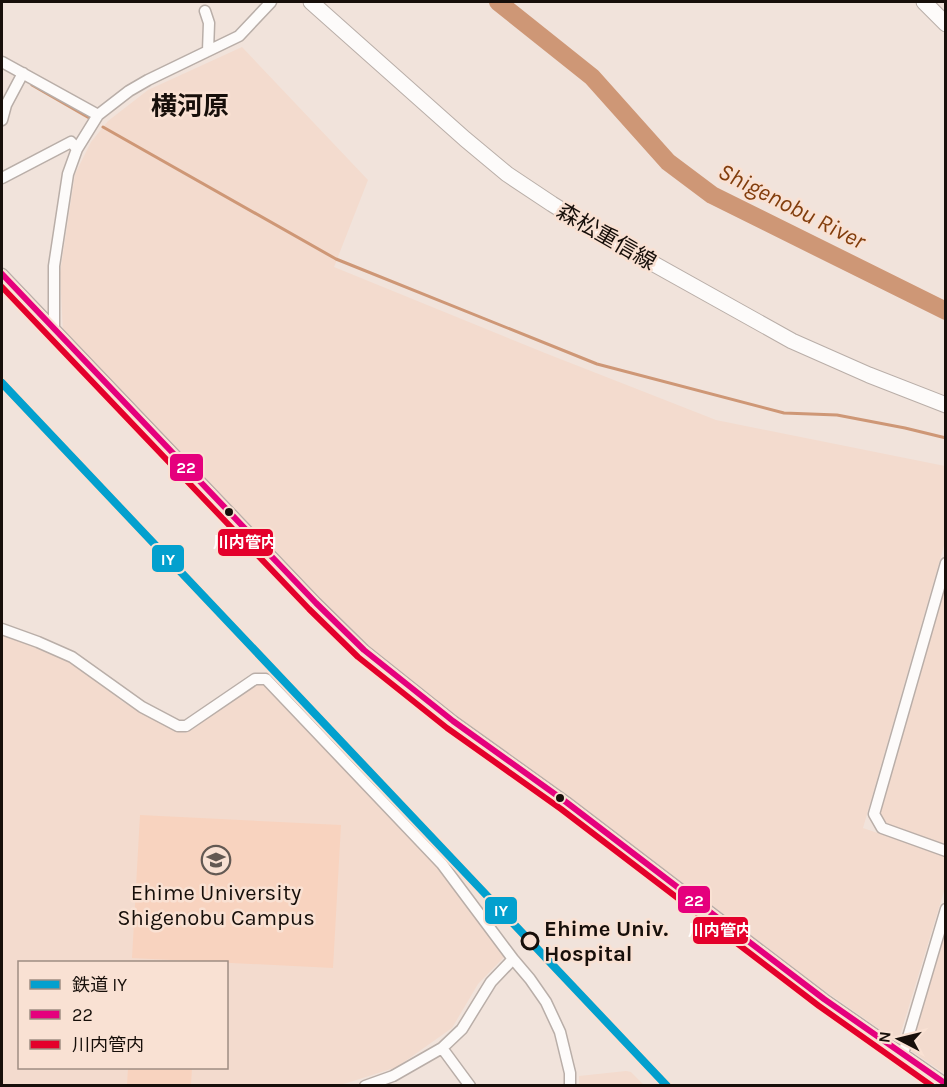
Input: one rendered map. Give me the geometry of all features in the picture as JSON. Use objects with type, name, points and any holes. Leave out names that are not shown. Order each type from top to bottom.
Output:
[{"type":"main road","name":"森松重信線","points":[[311,2],[465,140],[507,174],[552,204],[602,235],[792,341],[945,405]]},
{"type":"main road","points":[[924,2],[945,24]]},
{"type":"street","points":[[54,329],[55,258],[68,174],[77,149],[98,115],[129,91],[239,36],[271,2]]},
{"type":"street","points":[[205,11],[210,36],[208,51]]},
{"type":"street","points":[[2,62],[22,76],[98,115]]},
{"type":"street","points":[[2,120],[6,105],[22,76]]},
{"type":"street","points":[[2,178],[71,142],[77,149]]},
{"type":"street","points":[[2,274],[315,603],[364,650],[453,721],[566,802],[824,999],[945,1084]]},
{"type":"street","points":[[945,563],[874,813],[882,828],[945,851]]},
{"type":"street","points":[[2,629],[72,657],[142,707],[178,726],[186,726],[255,679],[266,679],[442,864],[546,1002],[560,1032],[570,1073],[570,1086]]},
{"type":"street","points":[[903,1054],[945,909]]},
{"type":"street","points":[[365,1086],[394,1081],[442,1048],[462,1029],[491,981],[513,959]]},
{"type":"street","points":[[442,1048],[470,1086]]},
{"type":"shaded area","points":[[242,47],[368,180],[334,267],[716,420],[945,466],[945,542],[863,828],[945,856],[945,888],[898,1042],[815,984],[629,843],[455,717],[369,647],[323,605],[63,333],[60,273],[75,174],[91,142],[108,121],[148,90]]},
{"type":"shaded area","points":[[945,579],[945,844],[884,823],[879,813]]},
{"type":"shaded area","name":"Ehime University Shigenobu Campus","points":[[2,633],[43,647],[72,662],[123,702],[175,730],[186,733],[256,682],[267,685],[439,867],[506,955],[478,984],[452,1028],[397,1067],[334,1086],[2,1086]]},
{"type":"shaded area","points":[[140,815],[341,825],[333,968],[132,958]]},
{"type":"shaded area","points":[[945,935],[945,1074],[910,1050]]},
{"type":"shaded area","points":[[128,1069],[192,1069],[191,1085],[127,1085]]},
{"type":"shaded area","points":[[631,1072],[644,1085],[579,1085],[579,1076]]},
{"type":"waterway","name":"Shigenobu River","points":[[498,2],[592,77],[668,162],[712,195],[946,311]]},
{"type":"waterway","points":[[32,85],[91,119]]},
{"type":"waterway","points":[[103,127],[336,259],[597,364],[784,413],[837,415],[946,438]]},
{"type":"rail line","name":"IY","points":[[2,383],[667,1086]]},
{"type":"transit line","name":"22","points":[[2,274],[316,603],[364,650],[453,721],[566,802],[824,999],[946,1084]]},
{"type":"transit line","name":"川内管内","points":[[2,287],[309,609],[358,657],[447,728],[561,809],[819,1006],[932,1086]]},
{"type":"place","name":"Ehime University Shigenobu Campus","points":[[216,860]]},
{"type":"place","name":"Ehime Univ. Hospital","points":[[530,941]]},
{"type":"district","name":"横河原","points":[[190,106]]}]
